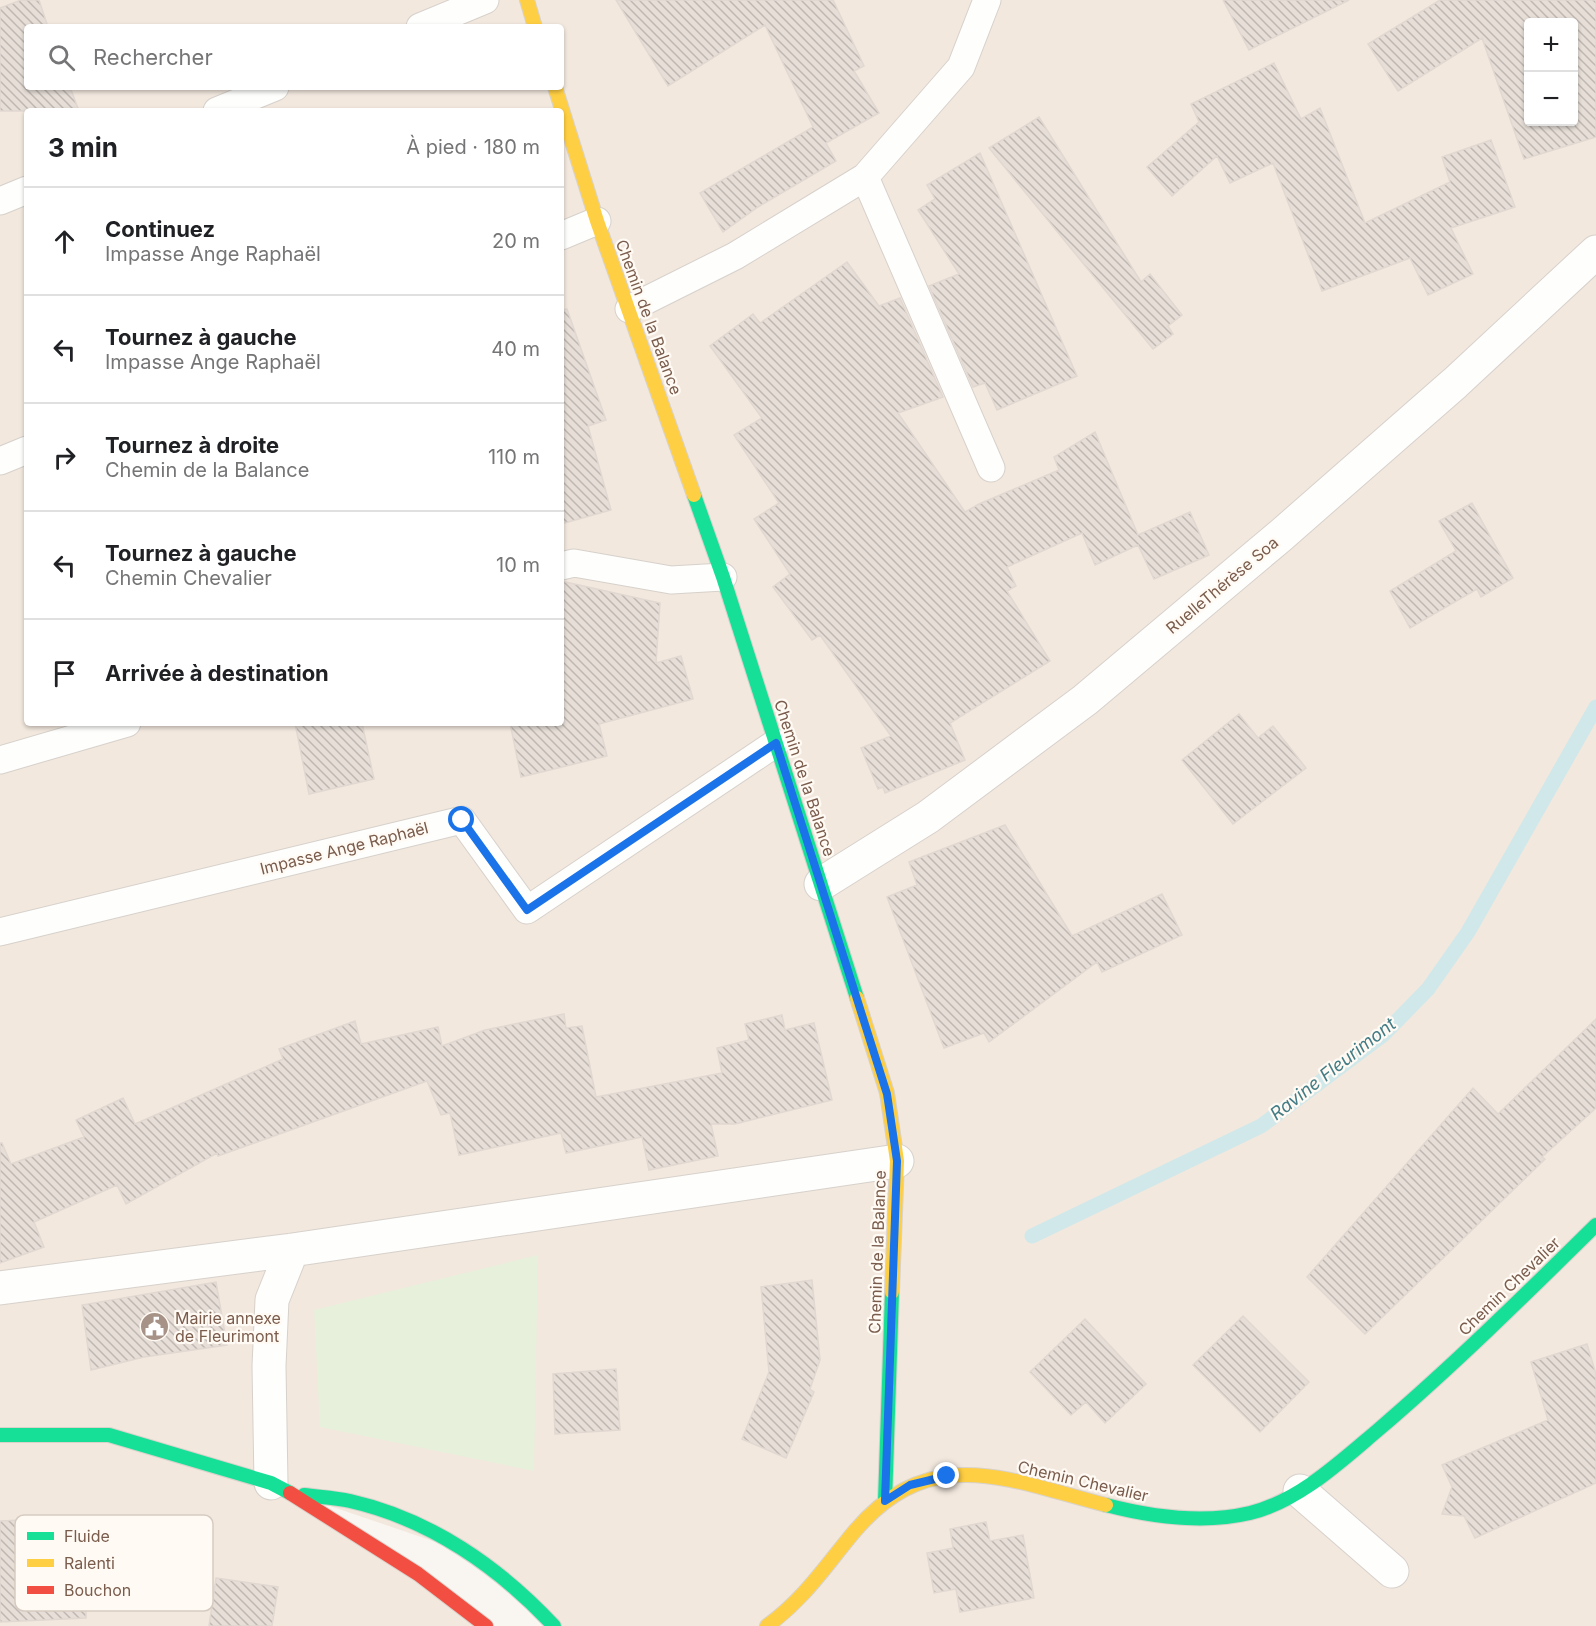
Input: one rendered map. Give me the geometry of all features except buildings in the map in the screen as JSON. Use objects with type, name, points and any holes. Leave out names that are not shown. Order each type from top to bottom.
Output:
[{"type":"street","points":[[527,0],[534,24]]},
{"type":"street","name":"Chemin de la Balance","points":[[556,90],[562,108]]},
{"type":"street","name":"Chemin de la Balance","points":[[564,116],[597,221],[723,577],[887,1094],[897,1161],[885,1501]]},
{"type":"street","name":"RuelleThérèse Soa","points":[[821,884],[928,817],[1084,700],[1306,514],[1455,383],[1596,252]]},
{"type":"street","points":[[0,1288],[292,1250],[897,1161]]},
{"type":"street","name":"Chemin Chevalier","points":[[767,1626],[785,1614],[806,1593],[853,1533],[885,1501],[910,1485],[947,1476],[971,1474],[1002,1479],[1132,1512],[1179,1517],[1234,1517],[1264,1508],[1300,1491],[1335,1466],[1415,1400],[1596,1225]]},
{"type":"street","points":[[282,1488],[269,1366],[272,1300],[292,1250]]},
{"type":"street","points":[[0,1435],[109,1435],[282,1488],[350,1501],[396,1515],[447,1538],[474,1555],[504,1577],[554,1626]]},
{"type":"street","points":[[282,1488],[411,1567],[486,1626]]},
{"type":"street","points":[[1300,1491],[1392,1571]]},
{"type":"lane","points":[[427,24],[485,0]]},
{"type":"lane","points":[[629,309],[735,256],[865,177],[961,67],[987,0]]},
{"type":"lane","points":[[224,108],[268,90]]},
{"type":"lane","points":[[865,177],[991,468]]},
{"type":"lane","points":[[0,201],[24,191]]},
{"type":"lane","points":[[564,235],[597,221]]},
{"type":"lane","points":[[0,461],[24,451]]},
{"type":"lane","points":[[564,565],[574,563],[671,580],[723,577]]},
{"type":"lane","points":[[0,760],[117,726]]},
{"type":"lane","name":"Impasse Ange Raphaël","points":[[0,932],[462,820],[527,910],[776,743]]},
{"type":"shaded area","points":[[0,0],[1596,0],[1596,1626],[554,1626],[474,1555],[295,1494],[486,1626],[0,1626]]},
{"type":"green space","points":[[538,1255],[534,1471],[320,1427],[314,1310]]},
{"type":"waterway","name":"Ravine Fleurimont","points":[[1032,1236],[1261,1126],[1383,1035],[1428,989],[1468,932],[1596,707]]},
{"type":"traffic: fast","points":[[694,495],[723,577],[857,998]]},
{"type":"traffic: fast","points":[[1106,1505],[1159,1516],[1214,1518],[1250,1513],[1302,1490],[1334,1467],[1434,1380],[1596,1225]]},
{"type":"traffic: fast","points":[[885,1501],[892,1292]]},
{"type":"traffic: fast","points":[[0,1435],[109,1435],[271,1483],[290,1493]]},
{"type":"traffic: fast","points":[[304,1495],[350,1501],[379,1509],[435,1533],[486,1565],[533,1604],[554,1626]]},
{"type":"traffic: slow","points":[[527,0],[534,24]]},
{"type":"traffic: slow","points":[[556,90],[562,108]]},
{"type":"traffic: slow","points":[[564,116],[597,221],[694,495]]},
{"type":"traffic: slow","points":[[857,998],[887,1093],[897,1161],[892,1292]]},
{"type":"traffic: slow","points":[[767,1626],[792,1605],[854,1532],[883,1504],[912,1486],[942,1477],[972,1475],[1036,1486],[1106,1505]]},
{"type":"traffic: jam","points":[[290,1493],[418,1574],[486,1626]]},
{"type":"place","name":"Mairie annexe de Fleurimont","points":[[154,1327]]},
{"type":"route","points":[[462,820],[527,910],[776,743],[887,1094],[897,1161],[885,1501],[910,1485],[947,1476]]}]
